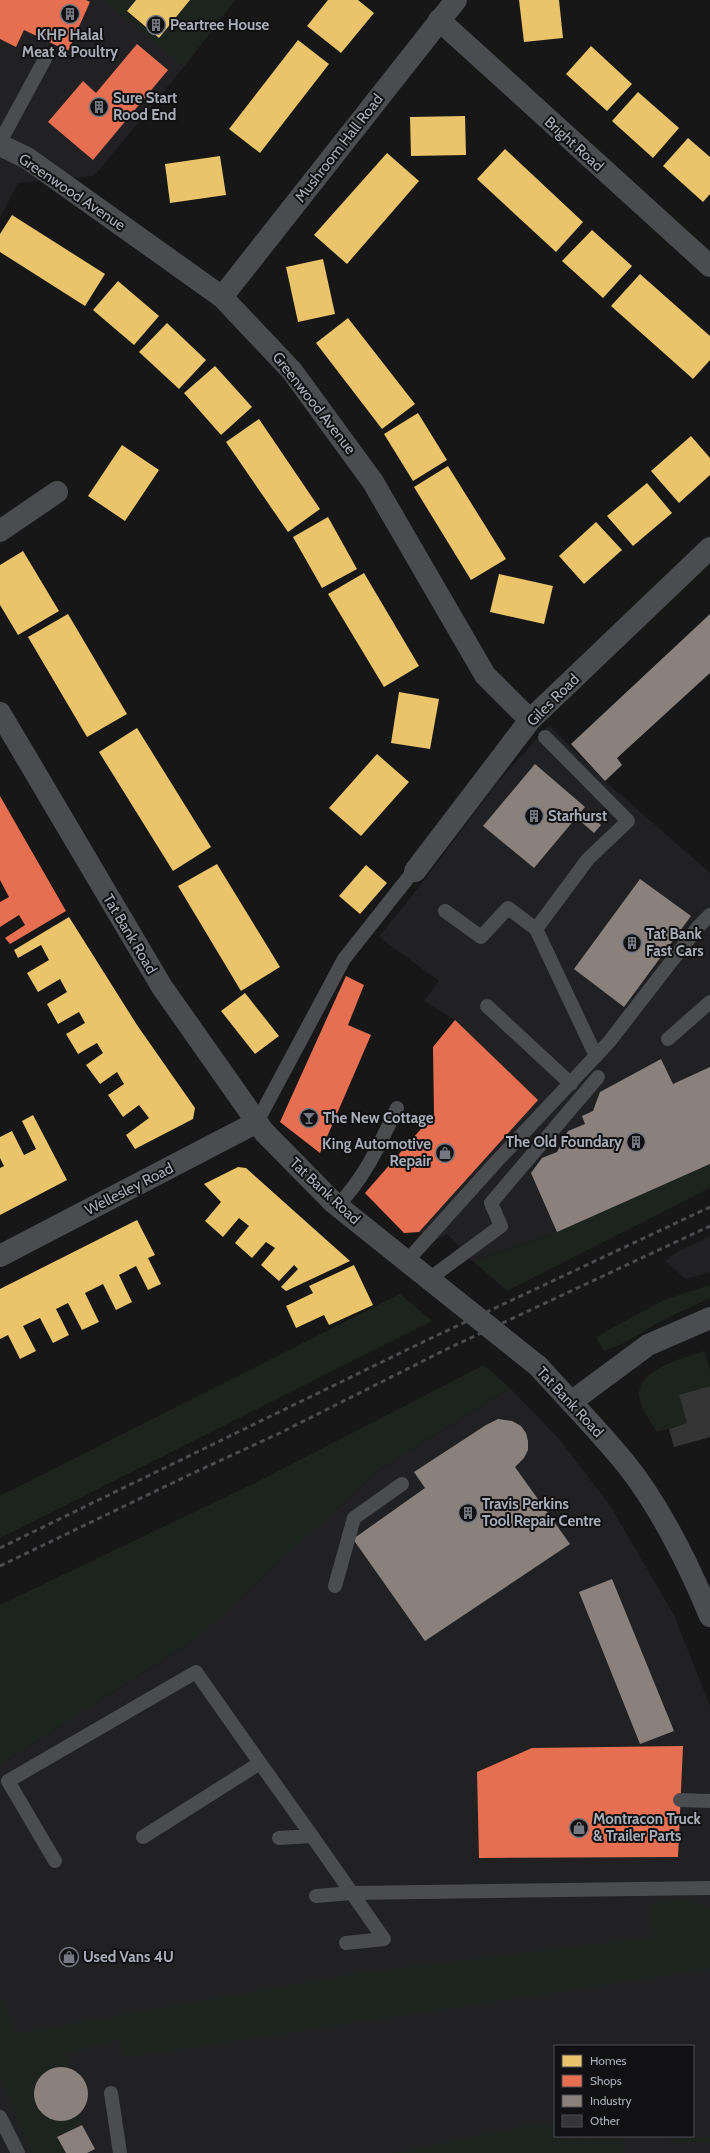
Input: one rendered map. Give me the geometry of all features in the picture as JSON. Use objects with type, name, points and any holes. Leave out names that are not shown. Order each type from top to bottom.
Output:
[{"type":"street","name":"Mushroom Hall Road","points":[[222,297],[456,0]]},
{"type":"street","name":"Bright Road","points":[[439,20],[710,266]]},
{"type":"street","name":"Greenwood Avenue","points":[[0,145],[27,158],[222,297],[292,371],[373,482],[485,675],[530,720]]},
{"type":"street","points":[[0,531],[57,492]]},
{"type":"street","name":"Giles Road","points":[[412,875],[530,720],[710,548]]},
{"type":"street","name":"Tat Bank Road","points":[[0,712],[162,987],[257,1122],[280,1148],[337,1206],[538,1366],[627,1464],[662,1518],[699,1589],[710,1616]]},
{"type":"street","name":"Wellesley Road","points":[[0,1256],[257,1122]]},
{"type":"street","points":[[571,1402],[648,1345],[710,1318]]},
{"type":"lane","points":[[0,142],[45,59]]},
{"type":"lane","points":[[536,929],[588,859],[628,821],[545,736]]},
{"type":"lane","points":[[257,1122],[344,959],[412,875]]},
{"type":"lane","points":[[445,911],[481,937],[508,908],[536,929],[596,1056]]},
{"type":"lane","points":[[406,1262],[496,1162],[596,1056],[698,927],[710,914]]},
{"type":"lane","points":[[668,1039],[710,1002]]},
{"type":"lane","points":[[487,1006],[571,1084]]},
{"type":"lane","points":[[429,1279],[501,1226],[491,1203],[598,1078]]},
{"type":"lane","points":[[337,1206],[352,1191],[372,1160],[397,1108]]},
{"type":"lane","points":[[334,1586],[354,1518],[402,1484]]},
{"type":"lane","points":[[55,1861],[8,1781],[196,1672],[384,1939],[346,1943]]},
{"type":"lane","points":[[143,1837],[260,1762]]},
{"type":"lane","points":[[680,1800],[710,1801]]},
{"type":"lane","points":[[279,1838],[312,1836]]},
{"type":"lane","points":[[316,1896],[352,1893],[710,1888]]},
{"type":"lane","points":[[111,2093],[120,2153]]},
{"type":"lane","points":[[0,2117],[18,2153]]},
{"type":"shaded area","points":[[0,0],[106,0],[188,62],[94,176],[18,183],[0,218]]},
{"type":"shaded area","points":[[103,0],[136,0],[127,12],[159,38],[190,0],[235,0],[184,67]]},
{"type":"shaded area","points":[[549,725],[605,781],[710,873],[710,1164],[557,1232],[473,1261],[447,1234],[428,1244],[419,1232],[404,1233],[365,1193],[434,1114],[433,1047],[455,1020],[424,1001],[439,981],[379,937],[419,887],[498,782]]},
{"type":"shaded area","points":[[710,1164],[710,1188],[507,1291],[473,1261],[557,1232]]},
{"type":"shaded area","points":[[710,1236],[710,1272],[686,1279],[665,1261],[679,1251]]},
{"type":"shaded area","points":[[710,1285],[710,1298],[661,1321],[624,1343],[604,1351],[596,1337],[664,1300]]},
{"type":"shaded area","points":[[400,1294],[432,1321],[0,1538],[0,1496]]},
{"type":"shaded area","points":[[704,1351],[710,1370],[710,1386],[679,1395],[687,1423],[657,1432],[645,1413],[639,1398],[641,1385],[647,1377],[665,1365]]},
{"type":"shaded area","points":[[484,1365],[510,1388],[379,1470],[197,1638],[0,1765],[0,1605],[255,1483]]},
{"type":"shaded area","points":[[510,1388],[559,1439],[609,1504],[674,1615],[710,1706],[710,2153],[0,2153],[0,1765],[197,1638],[379,1470]]},
{"type":"shaded area","points":[[684,1898],[710,1907],[710,1969],[125,2058],[119,2039],[67,2054],[82,2125],[57,2137],[66,2153],[31,2153],[0,2076],[0,1994],[17,2033],[364,1972],[654,1937],[649,1904]]},
{"type":"shaded area","points":[[554,2124],[554,2137],[559,2137],[559,2139],[624,2138],[625,2153],[394,2153],[529,2125]]},
{"type":"shaded area","points":[[710,2136],[710,2143],[666,2141]]},
{"type":"building: Homes","name":"Peartree House","points":[[136,0],[190,0],[159,38],[127,11]]},
{"type":"building: Homes","points":[[328,0],[358,0],[374,13],[341,53],[307,26]]},
{"type":"building: Homes","points":[[519,0],[559,0],[563,38],[524,42]]},
{"type":"building: Homes","points":[[298,40],[329,64],[260,153],[229,129]]},
{"type":"building: Homes","points":[[591,46],[632,84],[607,111],[566,74]]},
{"type":"building: Homes","points":[[638,92],[679,128],[653,158],[612,121]]},
{"type":"building: Homes","points":[[465,116],[466,155],[411,156],[410,117]]},
{"type":"building: Homes","points":[[688,138],[710,157],[710,194],[703,202],[663,166]]},
{"type":"building: Homes","points":[[505,149],[583,222],[556,252],[477,179]]},
{"type":"building: Homes","points":[[387,153],[419,181],[347,264],[314,235]]},
{"type":"building: Homes","points":[[220,156],[226,195],[170,203],[165,164]]},
{"type":"building: Homes","points":[[12,215],[105,274],[85,306],[0,252],[0,234]]},
{"type":"building: Homes","points":[[592,230],[632,266],[603,298],[562,261]]},
{"type":"building: Homes","points":[[323,259],[335,314],[298,322],[286,267]]},
{"type":"building: Homes","points":[[640,274],[710,336],[710,360],[693,379],[611,306]]},
{"type":"building: Homes","points":[[118,281],[159,316],[134,345],[93,310]]},
{"type":"building: Homes","points":[[348,318],[415,404],[382,429],[316,343]]},
{"type":"building: Homes","points":[[167,323],[206,360],[179,389],[139,352]]},
{"type":"building: Homes","points":[[215,366],[252,407],[221,435],[184,393]]},
{"type":"building: Homes","points":[[418,413],[447,460],[413,481],[384,434]]},
{"type":"building: Homes","points":[[259,419],[320,509],[288,532],[226,442]]},
{"type":"building: Homes","points":[[691,436],[710,458],[710,475],[679,503],[651,471]]},
{"type":"building: Homes","points":[[122,445],[159,470],[125,521],[88,496]]},
{"type":"building: Homes","points":[[448,466],[506,559],[471,580],[414,487]]},
{"type":"building: Homes","points":[[647,483],[672,513],[633,546],[607,516]]},
{"type":"building: Homes","points":[[328,517],[357,569],[322,588],[293,537]]},
{"type":"building: Homes","points":[[596,522],[622,550],[584,584],[559,556]]},
{"type":"building: Homes","points":[[23,551],[59,611],[18,635],[0,605],[0,565]]},
{"type":"building: Homes","points":[[364,573],[419,666],[384,687],[328,594]]},
{"type":"building: Homes","points":[[499,574],[553,586],[544,624],[490,612]]},
{"type":"building: Homes","points":[[68,614],[127,714],[87,737],[28,637]]},
{"type":"building: Homes","points":[[399,692],[439,699],[430,749],[391,743]]},
{"type":"building: Homes","points":[[137,728],[211,847],[173,871],[99,752]]},
{"type":"building: Homes","points":[[377,754],[409,782],[361,836],[329,808]]},
{"type":"building: Homes","points":[[217,864],[280,967],[241,991],[178,886]]},
{"type":"building: Homes","points":[[366,865],[387,883],[360,914],[339,896]]},
{"type":"building: Homes","points":[[69,917],[137,1025],[195,1108],[193,1119],[135,1149],[126,1135],[149,1118],[139,1105],[123,1117],[108,1095],[124,1084],[117,1072],[100,1084],[86,1065],[103,1053],[97,1043],[78,1054],[66,1034],[85,1023],[79,1012],[58,1024],[47,1004],[67,992],[60,979],[38,992],[27,973],[49,960],[41,945],[18,958],[14,950]]},
{"type":"building: Homes","points":[[245,993],[279,1036],[255,1054],[221,1011]]},
{"type":"building: Homes","points":[[33,1115],[67,1180],[0,1215],[0,1168],[4,1166],[0,1158],[0,1137],[12,1131],[24,1155],[36,1149],[22,1121]]},
{"type":"building: Homes","points":[[238,1167],[246,1168],[350,1261],[286,1291],[281,1287],[298,1269],[294,1265],[279,1281],[261,1265],[275,1248],[266,1242],[252,1258],[235,1243],[249,1226],[239,1218],[223,1237],[205,1221],[221,1202],[204,1184]]},
{"type":"building: Homes","points":[[137,1220],[155,1255],[148,1258],[161,1284],[148,1290],[136,1266],[119,1275],[132,1302],[116,1310],[103,1284],[85,1293],[99,1322],[82,1330],[68,1303],[56,1309],[69,1335],[53,1343],[40,1318],[23,1326],[36,1351],[20,1359],[8,1335],[0,1339],[0,1289]]},
{"type":"building: Homes","points":[[354,1265],[373,1305],[329,1325],[324,1315],[296,1328],[286,1306],[313,1293],[309,1286]]},
{"type":"building: Shops","points":[[0,0],[86,0],[90,2],[68,51],[24,30],[16,47],[0,39]]},
{"type":"building: Shops","name":"Sure Start Rood End","points":[[137,44],[168,70],[93,160],[48,122],[83,81],[96,93]]},
{"type":"building: Shops","points":[[0,796],[66,911],[10,944],[5,938],[25,925],[19,915],[0,927],[0,902],[9,897],[0,880]]},
{"type":"building: Shops","points":[[346,976],[364,985],[348,1025],[371,1035],[320,1153],[280,1122]]},
{"type":"building: Shops","name":"King Automotive Repair","points":[[455,1020],[538,1100],[419,1232],[404,1233],[365,1193],[434,1114],[433,1047]]},
{"type":"building: Shops","name":"Montracon Truck & Trailer Parts","points":[[683,1746],[678,1857],[479,1858],[477,1772],[532,1748]]},
{"type":"building: Industry","points":[[710,614],[710,673],[617,758],[622,765],[605,781],[571,744]]},
{"type":"building: Industry","name":"Starhurst","points":[[535,764],[585,807],[534,868],[483,826]]},
{"type":"building: Industry","points":[[586,812],[601,825],[594,833],[579,820]]},
{"type":"building: Industry","name":"Tat Bank Fast Cars","points":[[640,879],[691,916],[624,1007],[574,969]]},
{"type":"building: Industry","name":"The Old Foundary","points":[[661,1059],[673,1084],[710,1067],[710,1164],[557,1232],[531,1173],[542,1158],[557,1152],[568,1131],[585,1124],[582,1116],[593,1111],[600,1092]]},
{"type":"building: Industry","name":"Travis Perkins Tool Repair Centre","points":[[498,1419],[512,1421],[521,1426],[526,1433],[528,1450],[524,1458],[515,1467],[570,1544],[425,1641],[353,1539],[425,1488],[414,1472],[486,1425]]},
{"type":"building: Industry","points":[[612,1579],[674,1731],[640,1744],[579,1592]]},
{"type":"building: Industry","points":[[61,2067],[71,2069],[80,2075],[86,2084],[88,2094],[86,2104],[80,2113],[71,2119],[61,2121],[51,2119],[42,2113],[36,2104],[34,2094],[36,2084],[42,2075],[51,2069]]},
{"type":"building: Industry","points":[[82,2125],[95,2149],[87,2153],[66,2153],[57,2137]]},
{"type":"building: Other","points":[[710,1386],[710,1437],[674,1447],[669,1429],[687,1423],[679,1395]]},
{"type":"railway","points":[[0,1548],[425,1341],[710,1207]]},
{"type":"railway","points":[[0,1566],[280,1433],[447,1349],[710,1226]]},
{"type":"place","name":"KHP Halal Meat & Poultry","points":[[70,14]]},
{"type":"place","name":"Peartree House","points":[[156,25]]},
{"type":"place","name":"Sure Start Rood End","points":[[99,107]]},
{"type":"place","name":"Starhurst","points":[[534,816]]},
{"type":"place","name":"Tat Bank Fast Cars","points":[[632,943]]},
{"type":"place","name":"The New Cottage","points":[[309,1118]]},
{"type":"place","name":"The Old Foundary","points":[[636,1142]]},
{"type":"place","name":"King Automotive Repair","points":[[445,1153]]},
{"type":"place","name":"Travis Perkins Tool Repair Centre","points":[[468,1513]]},
{"type":"place","name":"Montracon Truck & Trailer Parts","points":[[579,1828]]},
{"type":"place","name":"Used Vans 4U","points":[[69,1957]]}]
